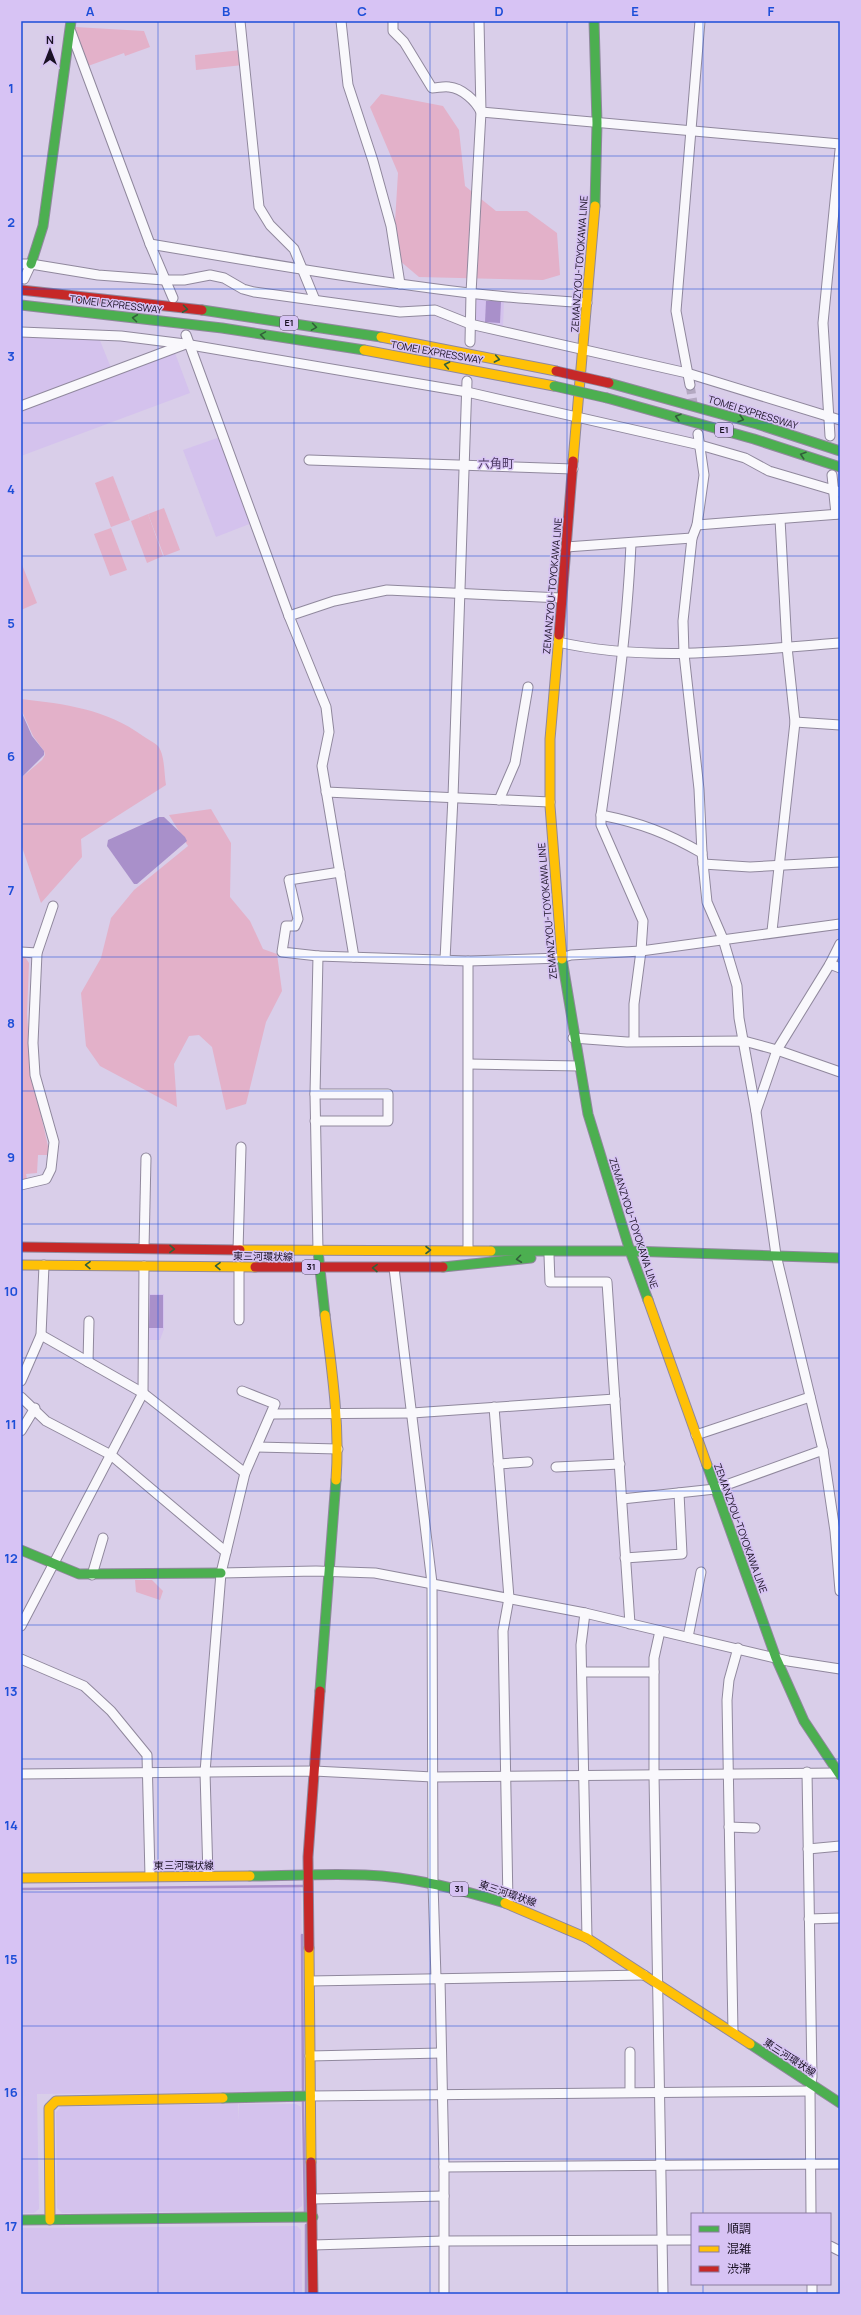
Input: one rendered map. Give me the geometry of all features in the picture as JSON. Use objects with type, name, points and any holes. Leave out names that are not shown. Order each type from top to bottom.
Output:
[{"type":"main road","name":"ZEMANZYOU-TOYOKAWA LINE","points":[[594,21],[597,123],[595,203],[550,739],[550,802],[561,958],[573,1038],[588,1114],[630,1251],[776,1658],[804,1721],[839,1774]]},
{"type":"main road","points":[[31,264],[43,226],[71,26]]},
{"type":"main road","name":"TOMEI EXPRESSWAY","points":[[21,290],[224,314],[321,328],[434,347],[556,371],[609,384],[757,424],[840,451]]},
{"type":"main road","name":"TOMEI EXPRESSWAY","points":[[21,305],[222,329],[334,346],[431,362],[554,386],[607,398],[754,438],[840,467]]},
{"type":"main road","name":"東三河環状線","points":[[21,1247],[318,1251],[600,1250],[840,1258]]},
{"type":"main road","name":"東三河環状線","points":[[21,1264],[239,1267],[453,1267],[600,1250]]},
{"type":"main road","points":[[313,2294],[308,1875],[314,1771],[338,1449],[337,1415],[318,1251]]},
{"type":"main road","points":[[21,1550],[79,1574],[221,1573]]},
{"type":"main road","name":"東三河環状線","points":[[21,1878],[365,1875],[400,1877],[508,1903],[546,1918],[587,1938],[733,2032],[810,2087],[840,2103]]},
{"type":"main road","points":[[50,2220],[49,2108],[51,2104],[56,2101],[310,2096]]},
{"type":"main road","points":[[21,2220],[313,2217]]},
{"type":"street","points":[[240,21],[259,207],[270,225],[294,248],[315,300]]},
{"type":"street","points":[[341,21],[348,85],[373,161],[390,226],[400,284]]},
{"type":"street","points":[[393,21],[393,31],[404,42],[432,88],[449,87],[460,92],[476,102],[481,112]]},
{"type":"street","points":[[470,342],[471,293],[481,112],[479,21]]},
{"type":"street","points":[[690,385],[676,311],[700,21]]},
{"type":"street","points":[[71,26],[150,244],[164,280],[173,298]]},
{"type":"street","points":[[481,112],[840,144]]},
{"type":"street","points":[[830,436],[823,323],[840,150]]},
{"type":"street","points":[[150,244],[304,270],[400,284],[471,293],[587,303]]},
{"type":"street","points":[[21,264],[31,264],[98,275],[164,280],[184,280],[210,275],[224,278],[243,289],[254,292],[400,312],[435,310],[470,324],[687,373],[830,419],[840,420]]},
{"type":"street","points":[[24,279],[31,264]]},
{"type":"street","points":[[21,332],[121,336],[188,345],[467,392],[700,445],[745,458],[769,471],[837,491]]},
{"type":"street","points":[[186,334],[188,345],[289,616],[326,707],[329,732],[322,766],[354,957]]},
{"type":"street","points":[[21,406],[188,345]]},
{"type":"street","points":[[445,960],[453,797],[467,381]]},
{"type":"street","points":[[698,434],[704,474],[697,525],[692,538],[683,621],[684,654],[700,790],[702,853],[707,902],[723,940],[737,986],[739,1018],[756,1112],[776,1255],[823,1450],[838,1531],[840,1591]]},
{"type":"street","points":[[309,460],[573,469]]},
{"type":"street","points":[[697,525],[838,514],[837,491],[832,475]]},
{"type":"street","points":[[772,931],[795,722],[787,647],[780,519]]},
{"type":"street","points":[[566,547],[692,538]]},
{"type":"street","points":[[631,543],[628,611],[601,815],[601,825],[643,921],[642,951],[634,1004],[634,1041]]},
{"type":"street","points":[[289,616],[334,601],[387,590],[460,592],[561,598]]},
{"type":"street","points":[[558,642],[597,650],[684,654],[840,643]]},
{"type":"street","points":[[499,800],[515,763],[528,687]]},
{"type":"street","points":[[795,722],[840,725]]},
{"type":"street","points":[[326,792],[550,802]]},
{"type":"street","points":[[601,815],[633,822],[668,834],[702,853]]},
{"type":"street","points":[[703,864],[750,867],[840,862]]},
{"type":"street","points":[[340,872],[289,880],[298,919],[295,926],[286,926],[282,952],[318,956],[468,961],[561,958],[642,951],[723,940],[772,931],[840,924]]},
{"type":"street","points":[[21,1185],[46,1179],[51,1169],[55,1149],[35,1075],[33,1043],[37,953],[53,906]]},
{"type":"street","points":[[756,1112],[777,1050],[830,964],[840,944]]},
{"type":"street","points":[[21,952],[37,953]]},
{"type":"street","points":[[318,956],[315,1094],[318,1251]]},
{"type":"street","points":[[468,961],[468,1250]]},
{"type":"street","points":[[830,964],[840,968]]},
{"type":"street","points":[[573,1038],[634,1041],[744,1042],[777,1050],[840,1072]]},
{"type":"street","points":[[469,1064],[579,1066]]},
{"type":"street","points":[[315,1094],[388,1094],[388,1121],[316,1121]]},
{"type":"street","points":[[238,1250],[241,1147]]},
{"type":"street","points":[[144,1248],[146,1158]]},
{"type":"street","points":[[549,1255],[550,1282],[607,1282],[630,1624]]},
{"type":"street","points":[[21,1381],[41,1335],[44,1265]]},
{"type":"street","points":[[21,1626],[143,1393],[144,1266]]},
{"type":"street","points":[[239,1267],[239,1320]]},
{"type":"street","points":[[394,1268],[432,1583],[433,1884],[441,2053],[444,2167],[444,2294]]},
{"type":"street","points":[[88,1362],[89,1321]]},
{"type":"street","points":[[41,1335],[143,1393],[245,1473]]},
{"type":"street","points":[[208,1876],[205,1772],[221,1573],[245,1473],[272,1414],[275,1404],[242,1391]]},
{"type":"street","points":[[21,1397],[35,1408],[46,1421],[111,1455],[226,1552]]},
{"type":"street","points":[[696,1435],[810,1397]]},
{"type":"street","points":[[272,1414],[337,1415],[412,1413],[615,1399]]},
{"type":"street","points":[[494,1407],[509,1598],[503,1631],[504,1776],[508,1903]]},
{"type":"street","points":[[21,1431],[35,1408]]},
{"type":"street","points":[[257,1447],[338,1449]]},
{"type":"street","points":[[622,1499],[716,1489],[823,1450]]},
{"type":"street","points":[[498,1464],[528,1462]]},
{"type":"street","points":[[556,1468],[620,1464]]},
{"type":"street","points":[[626,1558],[682,1554],[679,1493]]},
{"type":"street","points":[[92,1575],[103,1538]]},
{"type":"street","points":[[688,1637],[702,1572]]},
{"type":"street","points":[[221,1573],[375,1573],[585,1613],[776,1658],[840,1670]]},
{"type":"street","points":[[585,1613],[581,1644],[585,1775],[587,1938]]},
{"type":"street","points":[[660,1631],[654,1658],[654,1775],[659,1984],[663,2294]]},
{"type":"street","points":[[733,2032],[727,1700],[729,1680],[738,1648]]},
{"type":"street","points":[[21,1660],[84,1686],[111,1711],[147,1756],[150,1876]]},
{"type":"street","points":[[582,1672],[654,1672]]},
{"type":"street","points":[[21,1774],[147,1774],[314,1771],[433,1777],[807,1772],[839,1774]]},
{"type":"street","points":[[807,1772],[812,2077],[810,2087],[811,2213]]},
{"type":"street","points":[[729,1827],[755,1828]]},
{"type":"street","points":[[808,1848],[840,1846]]},
{"type":"street","points":[[809,1919],[840,1918]]},
{"type":"street","points":[[310,1981],[645,1976]]},
{"type":"street","points":[[630,2052],[630,2091]]},
{"type":"street","points":[[310,2056],[441,2053]]},
{"type":"street","points":[[310,2096],[630,2091],[660,2092],[810,2087]]},
{"type":"street","points":[[444,2167],[840,2164]]},
{"type":"street","points":[[313,2199],[444,2196]]},
{"type":"street","points":[[313,2245],[444,2241],[691,2240]]},
{"type":"street","points":[[831,2246],[840,2251]]},
{"type":"shaded area","points":[[73,28],[144,31],[150,47],[125,56],[124,53],[88,66]]},
{"type":"shaded area","points":[[241,50],[243,65],[196,70],[195,55]]},
{"type":"shaded area","points":[[381,94],[443,106],[459,130],[465,186],[496,211],[527,211],[557,233],[560,275],[543,280],[419,277],[393,255],[398,173],[370,107]]},
{"type":"shaded area","points":[[474,296],[504,299],[503,328],[473,322]]},
{"type":"shaded area","points":[[486,301],[501,301],[500,323],[485,322]]},
{"type":"shaded area","points":[[21,336],[99,338],[111,368],[21,402]]},
{"type":"shaded area","points":[[175,353],[190,393],[21,456],[21,410]]},
{"type":"shaded area","points":[[220,437],[252,523],[216,537],[183,450]]},
{"type":"shaded area","points":[[113,476],[130,520],[111,527],[95,483]]},
{"type":"shaded area","points":[[164,508],[180,550],[164,556],[148,514]]},
{"type":"shaded area","points":[[148,514],[163,556],[147,563],[131,521]]},
{"type":"shaded area","points":[[111,528],[127,570],[110,576],[94,534]]},
{"type":"shaded area","points":[[21,562],[37,603],[21,610]]},
{"type":"shaded area","points":[[21,699],[85,709],[129,727],[158,746],[162,754],[166,785],[81,839],[82,857],[41,903],[21,844],[21,778],[42,760],[45,755],[44,751],[33,736],[21,709]]},
{"type":"shaded area","points":[[21,711],[32,736],[44,751],[44,755],[21,778]]},
{"type":"shaded area","points":[[211,809],[231,843],[230,897],[250,921],[263,949],[277,954],[282,991],[266,1022],[246,1104],[226,1110],[212,1047],[199,1035],[189,1036],[174,1064],[177,1107],[100,1066],[86,1046],[81,993],[101,958],[111,918],[134,890],[188,846],[169,815]]},
{"type":"shaded area","points":[[159,817],[164,817],[185,837],[187,841],[137,884],[134,884],[107,846],[108,840]]},
{"type":"shaded area","points":[[21,957],[25,957],[29,963],[27,1014],[31,1071],[50,1155],[38,1155],[37,1173],[26,1174],[27,1179],[21,1181]]},
{"type":"shaded area","points":[[147,1294],[164,1294],[164,1329],[160,1340],[147,1340]]},
{"type":"shaded area","points":[[150,1295],[163,1295],[163,1328],[149,1328]]},
{"type":"shaded area","points":[[135,1580],[152,1580],[163,1591],[160,1600],[136,1592]]},
{"type":"shaded area","points":[[298,1886],[301,1889],[304,2086],[297,2092],[37,2094],[39,2209],[34,2213],[21,2213],[21,1892]]},
{"type":"shaded area","points":[[238,2104],[239,2121],[239,2104],[296,2104],[301,2107],[302,2206],[296,2210],[62,2213],[57,2208],[56,2112],[61,2107]]},
{"type":"shaded area","points":[[297,2226],[301,2230],[302,2294],[21,2294],[21,2228]]},
{"type":"waterway","points":[[21,1889],[303,1886]]},
{"type":"waterway","points":[[302,1935],[303,2092]]},
{"type":"waterway","points":[[303,2101],[305,2214]]},
{"type":"waterway","points":[[306,2225],[306,2294]]},
{"type":"tunnel","points":[[690,385],[694,409]]},
{"type":"traffic: fast","points":[[31,264],[43,226],[71,21]]},
{"type":"traffic: fast","points":[[594,21],[597,123],[595,206]]},
{"type":"traffic: fast","points":[[21,305],[222,328],[364,350]]},
{"type":"traffic: fast","points":[[202,310],[381,337]]},
{"type":"traffic: fast","points":[[609,383],[757,424],[840,451]]},
{"type":"traffic: fast","points":[[554,386],[607,398]]},
{"type":"traffic: fast","points":[[607,398],[754,439],[840,467]]},
{"type":"traffic: fast","points":[[562,959],[588,1114],[630,1251],[648,1300]]},
{"type":"traffic: fast","points":[[318,1251],[325,1315]]},
{"type":"traffic: fast","points":[[491,1251],[630,1251]]},
{"type":"traffic: fast","points":[[630,1251],[840,1258]]},
{"type":"traffic: fast","points":[[443,1267],[531,1258]]},
{"type":"traffic: fast","points":[[707,1465],[776,1658],[804,1721],[840,1775]]},
{"type":"traffic: fast","points":[[320,1691],[336,1480]]},
{"type":"traffic: fast","points":[[21,1550],[79,1574],[221,1573]]},
{"type":"traffic: fast","points":[[250,1876],[336,1874],[383,1876],[436,1884],[505,1903]]},
{"type":"traffic: fast","points":[[750,2044],[840,2103]]},
{"type":"traffic: fast","points":[[223,2098],[310,2096]]},
{"type":"traffic: fast","points":[[21,2220],[313,2217]]},
{"type":"traffic: slow","points":[[573,461],[595,206]]},
{"type":"traffic: slow","points":[[381,337],[556,371]]},
{"type":"traffic: slow","points":[[364,350],[554,386]]},
{"type":"traffic: slow","points":[[559,635],[550,739],[550,806],[562,959]]},
{"type":"traffic: slow","points":[[240,1250],[491,1251]]},
{"type":"traffic: slow","points":[[21,1265],[255,1267]]},
{"type":"traffic: slow","points":[[648,1300],[707,1465]]},
{"type":"traffic: slow","points":[[325,1315],[333,1377],[336,1418],[336,1480]]},
{"type":"traffic: slow","points":[[21,1878],[250,1876]]},
{"type":"traffic: slow","points":[[505,1903],[587,1938],[750,2044]]},
{"type":"traffic: slow","points":[[309,1948],[311,2162]]},
{"type":"traffic: slow","points":[[50,2220],[49,2108],[56,2101],[223,2098]]},
{"type":"traffic: jam","points":[[21,290],[202,310]]},
{"type":"traffic: jam","points":[[556,371],[609,383]]},
{"type":"traffic: jam","points":[[559,635],[573,461]]},
{"type":"traffic: jam","points":[[21,1247],[240,1250]]},
{"type":"traffic: jam","points":[[255,1267],[443,1267]]},
{"type":"traffic: jam","points":[[309,1948],[308,1857],[320,1691]]},
{"type":"traffic: jam","points":[[311,2162],[313,2294]]},
{"type":"district","name":"六角町","points":[[496,464]]}]
